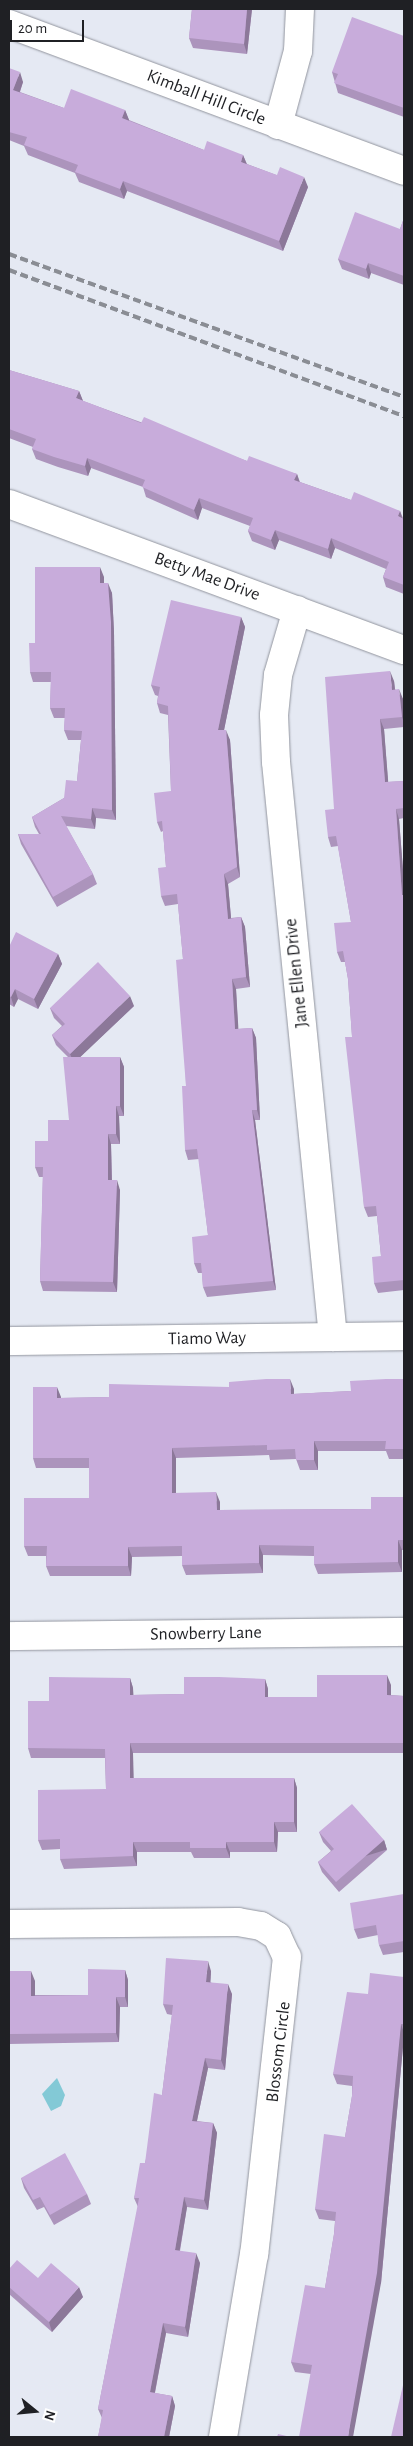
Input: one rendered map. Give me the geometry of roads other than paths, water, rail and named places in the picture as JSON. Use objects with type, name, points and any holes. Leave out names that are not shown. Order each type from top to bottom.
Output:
[{"type":"street","points":[[278,125],[298,51],[300,9]]},
{"type":"street","name":"Kimball Hill Circle","points":[[9,24],[404,171]]},
{"type":"street","name":"Betty Mae Drive","points":[[9,504],[404,650]]},
{"type":"street","name":"Jane Ellen Drive","points":[[297,610],[278,676],[276,752],[333,1338]]},
{"type":"street","name":"Tiamo Way","points":[[9,1341],[404,1336]]},
{"type":"street","name":"Snowberry Lane","points":[[9,1636],[404,1632]]},
{"type":"street","name":"Blossom Circle","points":[[9,1924],[238,1922],[261,1926],[277,1936],[287,1957],[254,2254],[223,2437]]},
{"type":"water","points":[[57,2078],[65,2095],[61,2106],[51,2111],[42,2094]]},
{"type":"railway","points":[[9,254],[404,397]]},
{"type":"railway","points":[[9,270],[404,416]]}]
